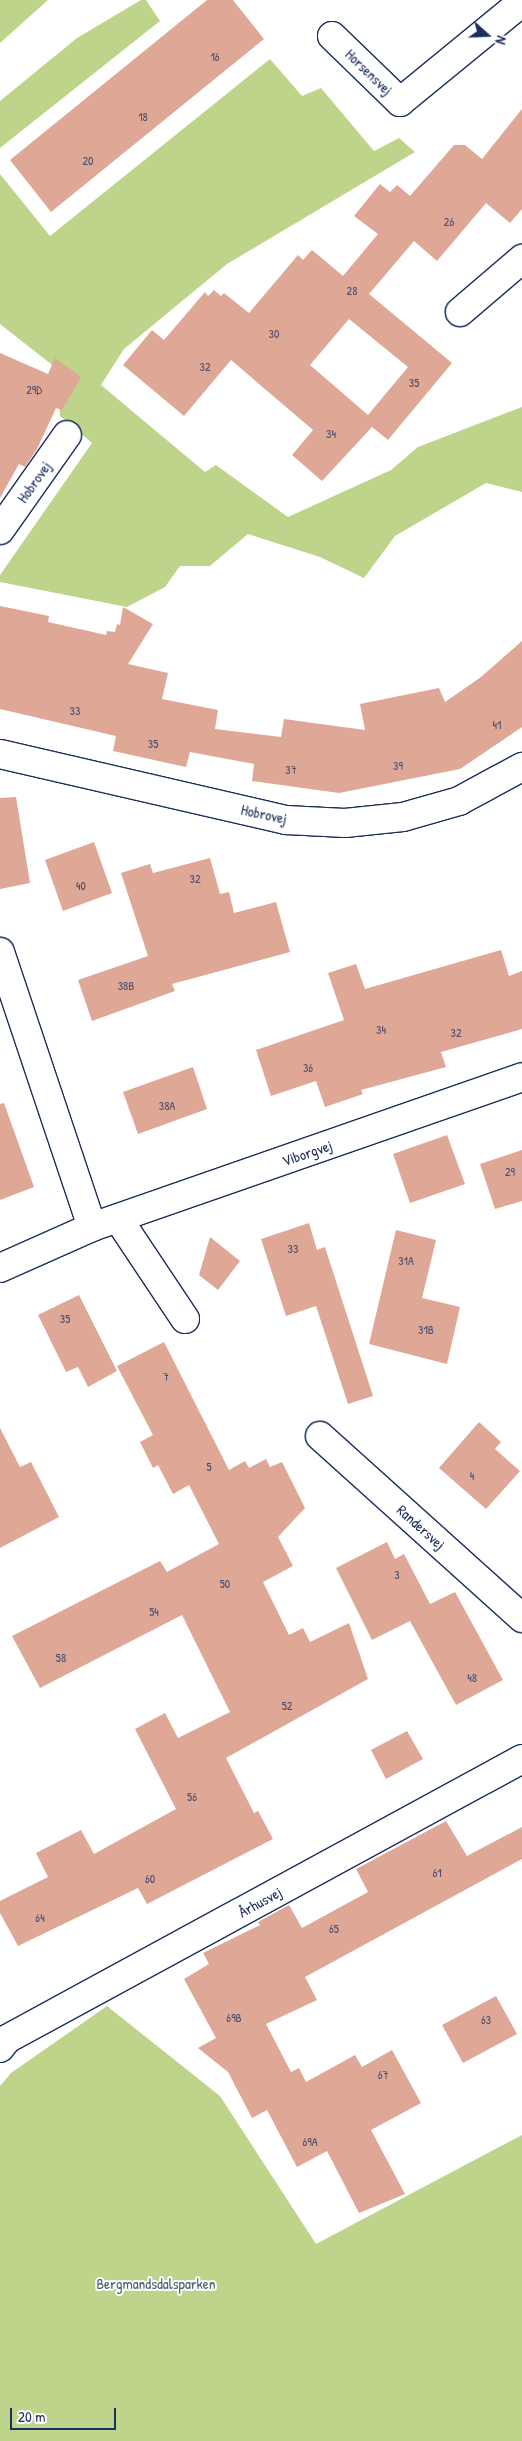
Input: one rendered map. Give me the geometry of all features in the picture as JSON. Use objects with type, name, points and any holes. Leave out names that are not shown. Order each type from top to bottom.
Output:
[{"type":"street","name":"Horsensvej","points":[[332,36],[400,102],[522,2]]},
{"type":"street","points":[[460,312],[522,259]]},
{"type":"street","name":"Hobrovej","points":[[0,530],[67,435]]},
{"type":"street","name":"Hobrovej","points":[[0,754],[286,820],[345,823],[403,817],[459,801],[522,767]]},
{"type":"street","points":[[0,952],[92,1227]]},
{"type":"street","name":"Viborgvej","points":[[0,1268],[92,1227],[119,1220],[522,1077]]},
{"type":"street","points":[[119,1220],[185,1319]]},
{"type":"street","name":"Randersvej","points":[[320,1436],[522,1618]]},
{"type":"street","name":"Århusvej","points":[[0,2048],[8,2039],[522,1759]]},
{"type":"green space","points":[[0,0],[48,0],[0,43]]},
{"type":"green space","points":[[141,0],[146,0],[160,21],[0,148],[0,101],[77,38]]},
{"type":"green space","points":[[270,59],[302,96],[321,88],[374,151],[399,138],[415,152],[227,264],[124,349],[101,385],[205,472],[216,465],[288,517],[391,470],[418,447],[522,407],[522,492],[486,483],[395,536],[364,578],[320,557],[248,534],[210,566],[180,566],[165,587],[127,607],[0,582],[0,575],[92,443],[60,416],[56,368],[0,324],[0,174],[50,236]]},
{"type":"green space","name":"Bergmandsdalsparken","points":[[107,2006],[220,2096],[316,2244],[522,2135],[522,2441],[0,2441],[0,2086],[11,2073]]},
{"type":"building","points":[[207,0],[233,0],[264,39],[51,212],[10,160]]},
{"type":"building","points":[[522,109],[522,209],[510,223],[486,203],[437,261],[414,241],[369,294],[452,363],[388,440],[372,427],[322,481],[292,455],[313,430],[231,360],[184,416],[123,365],[152,330],[164,340],[205,292],[208,296],[214,290],[221,296],[224,293],[249,313],[298,255],[303,260],[312,250],[343,276],[378,234],[354,216],[380,184],[390,192],[397,185],[410,196],[454,145],[465,145],[482,159]],"holes":[[[349,319],[408,367],[368,415],[310,365]]]},
{"type":"building","points":[[0,353],[48,374],[55,358],[81,377],[62,410],[56,408],[37,449],[25,467],[19,464],[0,498]]},
{"type":"building","points":[[0,606],[49,616],[48,622],[106,635],[107,631],[115,632],[117,624],[120,625],[123,607],[153,624],[128,664],[168,673],[162,699],[218,710],[215,729],[281,737],[284,719],[365,730],[360,704],[439,688],[445,702],[481,677],[522,641],[522,727],[460,769],[339,793],[252,781],[254,764],[190,752],[186,767],[113,751],[116,736],[0,709]]},
{"type":"building","points":[[16,797],[30,883],[0,889],[0,798]]},
{"type":"building","points":[[94,842],[112,893],[63,911],[45,860]]},
{"type":"building","points":[[210,858],[220,894],[229,892],[234,913],[276,902],[290,952],[172,984],[175,991],[92,1021],[78,980],[148,956],[121,873],[150,864],[153,873]]},
{"type":"building","points":[[501,950],[509,976],[522,971],[522,1029],[441,1052],[446,1067],[361,1090],[363,1094],[325,1107],[316,1081],[271,1096],[256,1050],[344,1020],[328,973],[356,964],[365,989]]},
{"type":"building","points":[[193,1067],[207,1109],[138,1134],[123,1092]]},
{"type":"building","points":[[4,1103],[34,1187],[0,1200],[0,1104]]},
{"type":"building","points":[[447,1135],[465,1184],[410,1203],[393,1154]]},
{"type":"building","points":[[522,1150],[522,1201],[495,1209],[480,1164]]},
{"type":"building","points":[[309,1223],[317,1250],[325,1247],[373,1396],[348,1404],[316,1306],[286,1316],[261,1239]]},
{"type":"building","points":[[396,1230],[436,1240],[422,1298],[460,1307],[447,1364],[369,1344]]},
{"type":"building","points":[[210,1237],[240,1261],[218,1290],[199,1275]]},
{"type":"building","points":[[79,1295],[117,1371],[88,1387],[78,1367],[66,1372],[38,1315]]},
{"type":"building","points":[[164,1342],[229,1470],[245,1461],[249,1468],[266,1459],[270,1467],[282,1462],[305,1508],[278,1537],[293,1566],[263,1582],[289,1635],[303,1628],[310,1642],[349,1623],[368,1679],[226,1758],[254,1813],[258,1811],[273,1839],[147,1904],[138,1888],[18,1946],[0,1913],[0,1901],[48,1877],[36,1853],[81,1830],[94,1854],[176,1809],[135,1729],[165,1713],[178,1738],[230,1712],[182,1615],[40,1688],[12,1636],[160,1561],[167,1572],[219,1544],[189,1485],[173,1494],[158,1465],[153,1468],[140,1442],[153,1435],[117,1366]]},
{"type":"building","points":[[479,1422],[501,1442],[495,1449],[520,1471],[486,1509],[439,1468]]},
{"type":"building","points":[[0,1428],[20,1467],[31,1462],[59,1517],[0,1548]]},
{"type":"building","points":[[387,1542],[395,1559],[404,1554],[430,1604],[455,1592],[503,1680],[456,1705],[410,1621],[372,1640],[336,1568]]},
{"type":"building","points":[[407,1731],[423,1759],[386,1779],[371,1750]]},
{"type":"building","points":[[446,1821],[467,1856],[522,1827],[522,1859],[305,1977],[317,2000],[266,2024],[291,2072],[299,2068],[306,2082],[355,2055],[362,2067],[392,2050],[421,2103],[371,2130],[405,2194],[359,2213],[327,2151],[297,2167],[267,2110],[252,2118],[228,2072],[198,2048],[216,2038],[184,1979],[209,1964],[203,1953],[260,1925],[258,1922],[289,1905],[302,1928],[368,1892],[356,1869]]},
{"type":"building","points":[[496,1996],[517,2034],[463,2063],[442,2025]]}]
